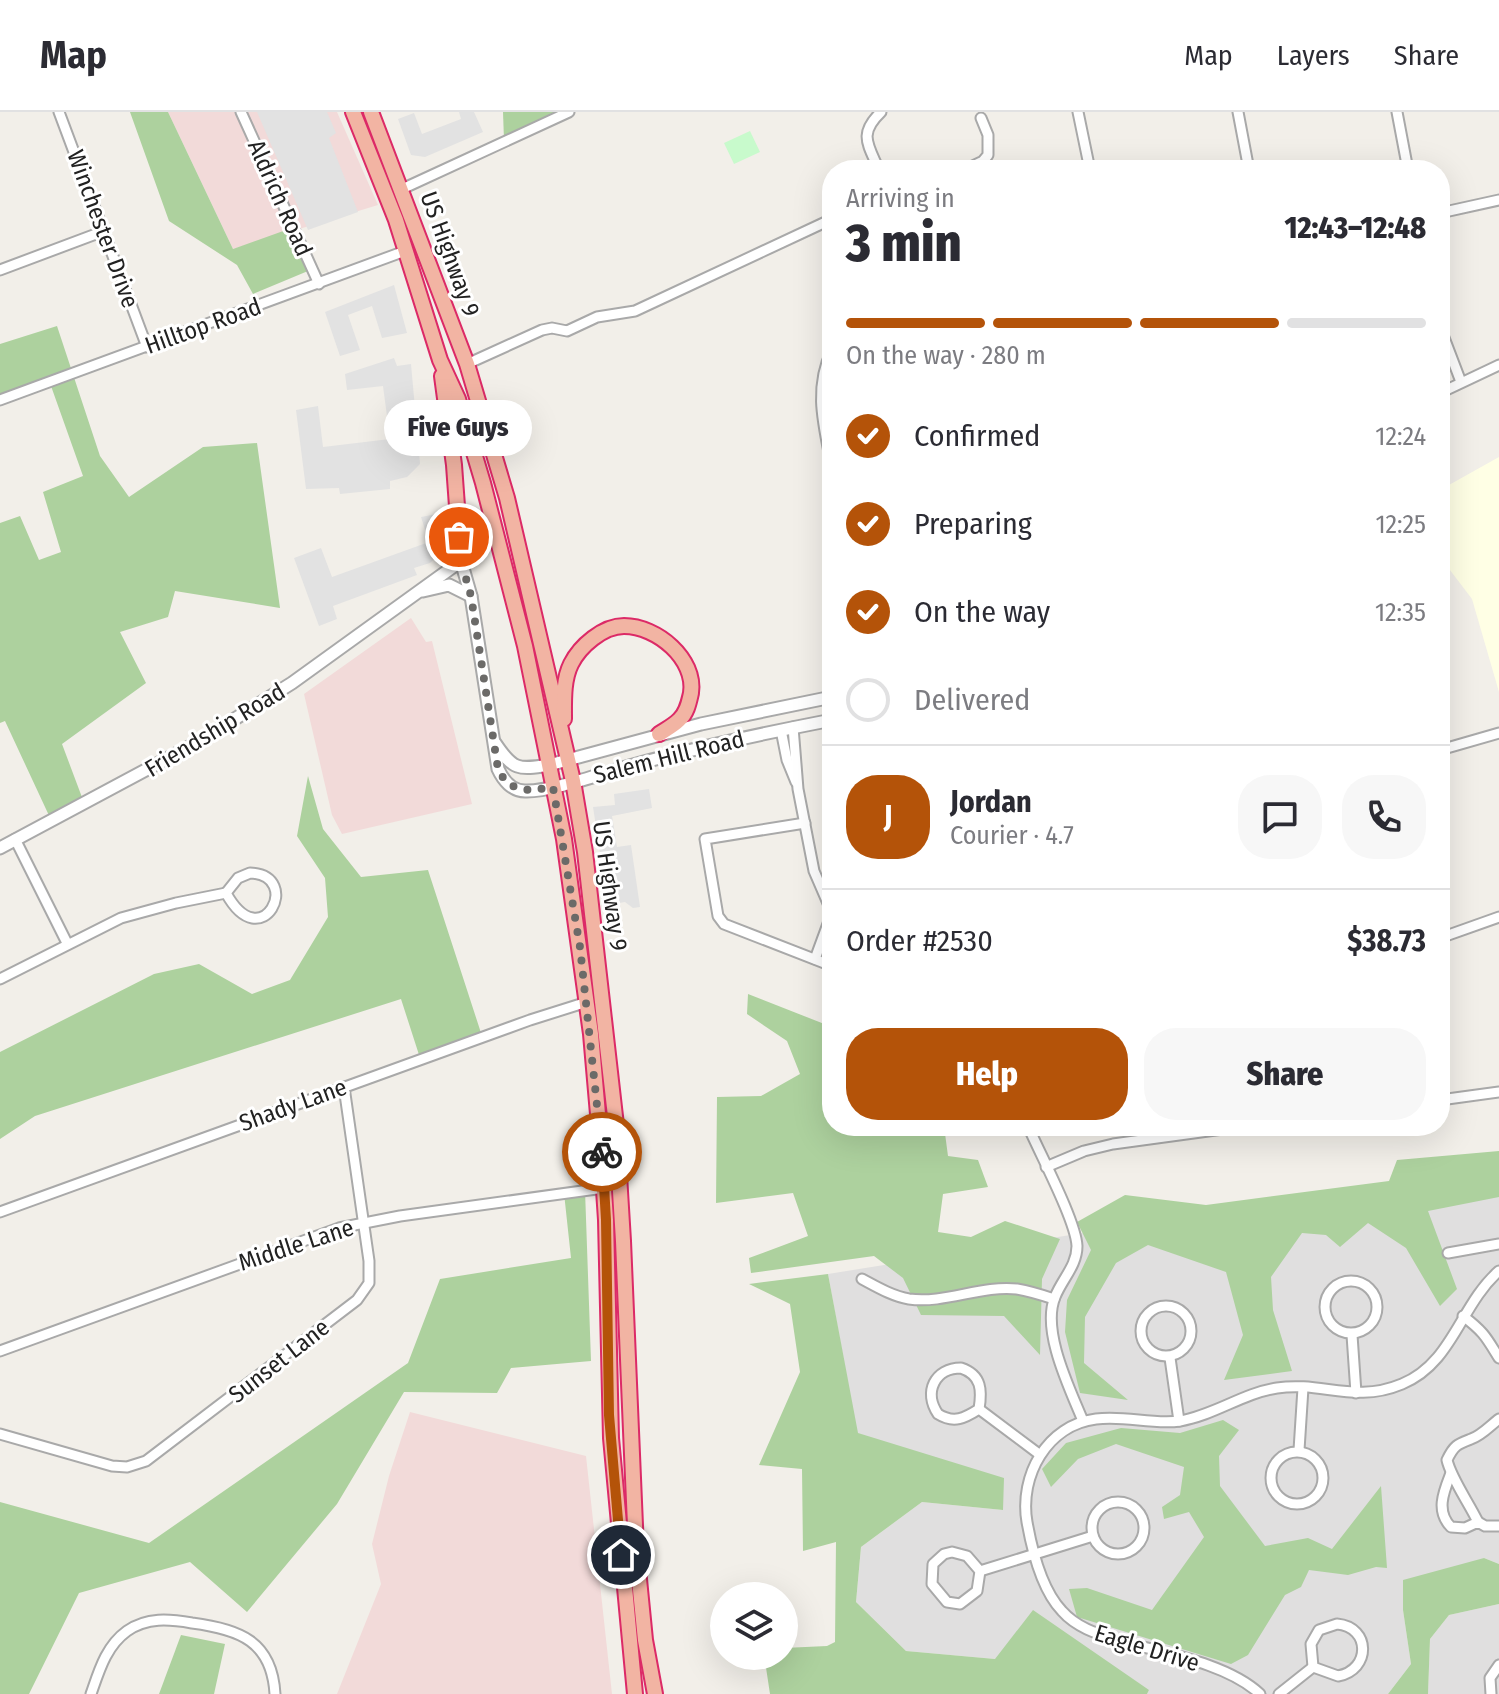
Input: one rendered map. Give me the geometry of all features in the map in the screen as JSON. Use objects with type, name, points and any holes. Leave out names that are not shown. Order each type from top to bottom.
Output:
[{"type":"highway","name":"US Highway 9","points":[[353,112],[396,220],[440,360],[458,399],[483,483],[525,646],[564,839],[587,1002],[604,1188],[610,1426],[635,1694]]},
{"type":"highway","name":"US Highway 9","points":[[371,112],[467,364],[507,498],[573,781],[587,866],[616,1125],[635,1535],[645,1640],[655,1694]]},
{"type":"highway","points":[[440,360],[450,428],[461,561]]},
{"type":"highway","points":[[567,753],[564,697],[571,664],[579,651],[595,637],[626,626],[657,637],[685,659],[689,670],[692,686],[689,703],[680,720],[659,734]]},
{"type":"street","name":"Winchester Drive","points":[[59,112],[147,347]]},
{"type":"street","name":"Aldrich Road","points":[[241,112],[319,284]]},
{"type":"street","points":[[402,189],[569,112]]},
{"type":"street","points":[[875,160],[865,138],[870,121],[881,112]]},
{"type":"street","points":[[1078,112],[1088,160]]},
{"type":"street","points":[[1238,112],[1247,160]]},
{"type":"street","points":[[1397,112],[1406,160]]},
{"type":"street","points":[[981,118],[988,135],[989,152],[984,160]]},
{"type":"street","points":[[1450,211],[1499,200]]},
{"type":"street","points":[[467,364],[542,330],[567,331],[597,317],[635,311],[822,224]]},
{"type":"street","points":[[0,270],[104,231]]},
{"type":"street","name":"Hilltop Road","points":[[0,400],[405,251]]},
{"type":"street","points":[[1450,353],[1461,382]]},
{"type":"street","points":[[1450,388],[1499,365]]},
{"type":"street","points":[[822,384],[822,406]]},
{"type":"street","name":"Friendship Road","points":[[0,848],[198,742],[292,683],[461,561]]},
{"type":"street","name":"Salem Hill Road","points":[[461,561],[471,596],[498,769],[512,786],[526,791],[553,787],[701,747],[822,722]]},
{"type":"street","points":[[418,592],[449,585],[471,596]]},
{"type":"street","name":"Salem Hill Road","points":[[493,739],[506,760],[525,769],[549,765],[567,753],[822,699]]},
{"type":"street","points":[[770,709],[787,729],[787,760],[798,789],[814,871],[822,890]]},
{"type":"street","points":[[1450,747],[1499,733]]},
{"type":"street","points":[[805,823],[705,839],[719,920],[822,962]]},
{"type":"street","points":[[15,839],[67,943]]},
{"type":"street","points":[[0,979],[67,943],[139,912],[226,893],[238,878],[250,873],[266,876],[275,887],[276,894],[273,907],[267,914],[253,919],[235,910],[226,893]]},
{"type":"street","points":[[1450,934],[1499,917]]},
{"type":"street","points":[[815,959],[822,940]]},
{"type":"street","name":"Shady Lane","points":[[0,1212],[587,1002]]},
{"type":"street","name":"Sunset Lane","points":[[0,1434],[112,1466],[135,1465],[152,1458],[364,1293],[370,1277],[344,1087]]},
{"type":"street","points":[[1450,1099],[1499,1092]]},
{"type":"street","points":[[1032,1136],[1077,1244],[1074,1263],[1054,1299],[1051,1322],[1053,1340],[1083,1421]]},
{"type":"street","points":[[1046,1167],[1084,1151],[1172,1136]]},
{"type":"street","name":"Middle Lane","points":[[0,1351],[339,1228],[537,1195],[604,1188]]},
{"type":"street","points":[[1448,1253],[1499,1244]]},
{"type":"street","points":[[979,1409],[1039,1454],[1068,1429],[1083,1421],[1118,1417],[1151,1422],[1179,1421],[1205,1415],[1258,1392],[1280,1387],[1356,1393],[1384,1391],[1421,1373],[1446,1348],[1476,1295],[1499,1271]]},
{"type":"street","points":[[862,1279],[908,1299],[923,1300],[1006,1289],[1054,1299]]},
{"type":"street","points":[[1352,1282],[1372,1292],[1377,1306],[1369,1325],[1352,1335],[1332,1325],[1324,1306],[1334,1288],[1352,1282]]},
{"type":"street","points":[[1164,1306],[1185,1313],[1192,1327],[1186,1348],[1170,1358],[1148,1349],[1140,1333],[1148,1315],[1164,1306]]},
{"type":"street","points":[[1463,1316],[1495,1340],[1499,1358]]},
{"type":"street","points":[[1352,1335],[1356,1393]]},
{"type":"street","points":[[1170,1358],[1179,1421]]},
{"type":"street","points":[[949,1369],[968,1371],[979,1381],[979,1409],[965,1418],[952,1420],[944,1417],[932,1402],[933,1383],[949,1369]]},
{"type":"street","points":[[1299,1450],[1303,1388]]},
{"type":"street","points":[[1499,1419],[1471,1440],[1463,1440],[1447,1460],[1478,1522],[1485,1526],[1499,1526]]},
{"type":"street","points":[[1299,1450],[1315,1459],[1323,1481],[1316,1496],[1307,1503],[1285,1501],[1279,1496],[1270,1477],[1282,1456],[1299,1450]]},
{"type":"street","name":"Eagle Drive","points":[[1039,1454],[1028,1482],[1024,1507],[1035,1554],[1057,1606],[1077,1625],[1097,1634],[1222,1671],[1243,1680],[1260,1694]]},
{"type":"street","points":[[1451,1473],[1443,1493],[1442,1516],[1451,1527],[1465,1528],[1478,1522]]},
{"type":"street","points":[[1112,1503],[1129,1503],[1141,1517],[1144,1528],[1140,1543],[1124,1554],[1108,1552],[1093,1536],[1095,1517],[1112,1503]]},
{"type":"street","points":[[980,1571],[1093,1536]]},
{"type":"street","points":[[944,1554],[967,1556],[980,1571],[977,1591],[960,1604],[947,1602],[932,1584],[933,1564],[944,1554]]},
{"type":"street","points":[[91,1694],[104,1658],[119,1637],[146,1622],[168,1619],[229,1629],[247,1637],[267,1660],[274,1679],[275,1694]]},
{"type":"street","points":[[1345,1625],[1359,1636],[1364,1651],[1354,1670],[1338,1676],[1313,1667],[1311,1648],[1319,1630],[1326,1626],[1345,1625]]},
{"type":"street","points":[[1491,1694],[1490,1678],[1499,1665]]},
{"type":"street","points":[[1279,1694],[1313,1667]]},
{"type":"shaded area","points":[[168,112],[337,112],[378,205],[233,249]]},
{"type":"shaded area","points":[[257,112],[327,112],[336,133],[329,138],[358,212],[308,230]]},
{"type":"shaded area","points":[[459,112],[474,112],[483,132],[425,157],[411,155],[398,119],[414,113],[422,134],[461,119]]},
{"type":"shaded area","points":[[394,285],[407,333],[382,338],[372,306],[348,315],[360,350],[340,356],[325,312]]},
{"type":"shaded area","points":[[394,358],[397,366],[411,364],[420,464],[407,477],[390,481],[390,489],[340,494],[339,488],[306,489],[296,410],[318,406],[323,447],[390,439],[383,386],[347,390],[345,374]]},
{"type":"shaded area","points":[[1499,457],[1499,692],[1472,599],[1450,570],[1450,484]]},
{"type":"shaded area","points":[[447,512],[450,534],[443,536],[441,552],[430,563],[414,568],[417,575],[333,606],[337,619],[319,626],[294,558],[321,548],[332,577],[429,542],[421,517]]},
{"type":"shaded area","points":[[411,618],[426,642],[432,641],[472,804],[342,834],[332,815],[304,694]]},
{"type":"shaded area","points":[[649,789],[652,808],[612,816],[617,847],[631,845],[640,907],[633,908],[625,902],[608,905],[593,807],[615,805],[614,794]]},
{"type":"shaded area","points":[[1499,1166],[1499,1564],[1484,1558],[1403,1610],[1411,1664],[1388,1694],[1147,1694],[1149,1690],[995,1659],[906,1651],[856,1602],[861,1547],[922,1502],[1003,1510],[857,1433],[828,1274]]},
{"type":"shaded area","points":[[410,1412],[586,1456],[612,1694],[337,1694],[381,1584],[372,1544],[389,1476]]},
{"type":"shaded area","points":[[1499,1604],[1499,1694],[1428,1694],[1430,1639],[1449,1615]]},
{"type":"green space","points":[[130,112],[168,112],[233,249],[286,230],[308,271],[253,294],[237,265],[169,221]]},
{"type":"green space","points":[[503,112],[567,112],[504,140]]},
{"type":"green space","points":[[750,131],[760,152],[734,164],[724,143]]},
{"type":"green space","points":[[57,326],[100,456],[129,497],[203,447],[257,443],[280,608],[175,591],[168,617],[120,632],[146,683],[62,744],[86,808],[52,822],[5,721],[0,723],[0,523],[20,516],[39,560],[61,552],[43,492],[83,476],[51,386],[0,405],[0,344]]},
{"type":"green space","points":[[308,776],[323,829],[361,877],[428,870],[482,1036],[421,1061],[401,999],[35,1116],[0,1139],[0,1052],[154,974],[199,964],[252,994],[290,980],[328,917],[325,878],[297,836]]},
{"type":"green space","points":[[748,994],[822,1023],[822,1136],[945,1136],[948,1156],[978,1160],[988,1187],[943,1194],[938,1232],[971,1237],[1005,1221],[1060,1239],[1042,1279],[1040,1355],[1004,1316],[921,1315],[903,1278],[874,1256],[751,1273],[749,1258],[808,1236],[793,1193],[716,1203],[717,1097],[761,1096],[800,1074],[787,1041],[747,1014]]},
{"type":"green space","points":[[1499,1151],[1499,1197],[1428,1211],[1457,1289],[1440,1306],[1406,1248],[1368,1223],[1340,1247],[1326,1235],[1302,1233],[1271,1277],[1273,1310],[1292,1371],[1224,1380],[1243,1335],[1226,1272],[1148,1245],[1116,1263],[1085,1317],[1084,1363],[1128,1400],[1080,1393],[1065,1332],[1067,1300],[1091,1250],[1077,1222],[1125,1195],[1206,1205],[1389,1181],[1397,1160]]},
{"type":"green space","points":[[585,1190],[591,1361],[511,1368],[497,1393],[404,1392],[337,1504],[247,1612],[190,1562],[79,1593],[29,1694],[0,1694],[0,1502],[149,1543],[408,1363],[440,1279],[571,1258],[564,1193]]},
{"type":"green space","points":[[828,1274],[858,1433],[1004,1478],[1003,1510],[922,1502],[861,1547],[856,1602],[906,1651],[995,1659],[1033,1610],[1149,1690],[1147,1694],[770,1694],[766,1670],[798,1670],[798,1647],[827,1646],[835,1642],[836,1542],[803,1551],[802,1469],[759,1465],[800,1372],[790,1304],[749,1284]]},
{"type":"green space","points":[[1223,1420],[1239,1430],[1219,1456],[1220,1486],[1265,1546],[1308,1538],[1332,1549],[1381,1486],[1387,1568],[1376,1567],[1348,1575],[1309,1570],[1301,1587],[1285,1595],[1248,1655],[1231,1664],[1077,1617],[1069,1589],[1087,1588],[1152,1610],[1204,1537],[1189,1512],[1164,1519],[1162,1507],[1180,1495],[1184,1467],[1116,1444],[1078,1459],[1051,1487],[1042,1469],[1066,1443],[1121,1428],[1180,1433]]},
{"type":"green space","points":[[1484,1558],[1499,1564],[1499,1604],[1449,1615],[1430,1639],[1428,1694],[1388,1694],[1411,1664],[1403,1610],[1403,1580]]},
{"type":"green space","points":[[181,1635],[225,1644],[214,1694],[159,1694]]},
{"type":"way so far","points":[[459,537],[498,769],[505,781],[519,790],[553,787],[580,947],[602,1152]]},
{"type":"place","name":"Five Guys","points":[[459,537]]},
{"type":"route","points":[[602,1152],[609,1415],[621,1555]]}]
